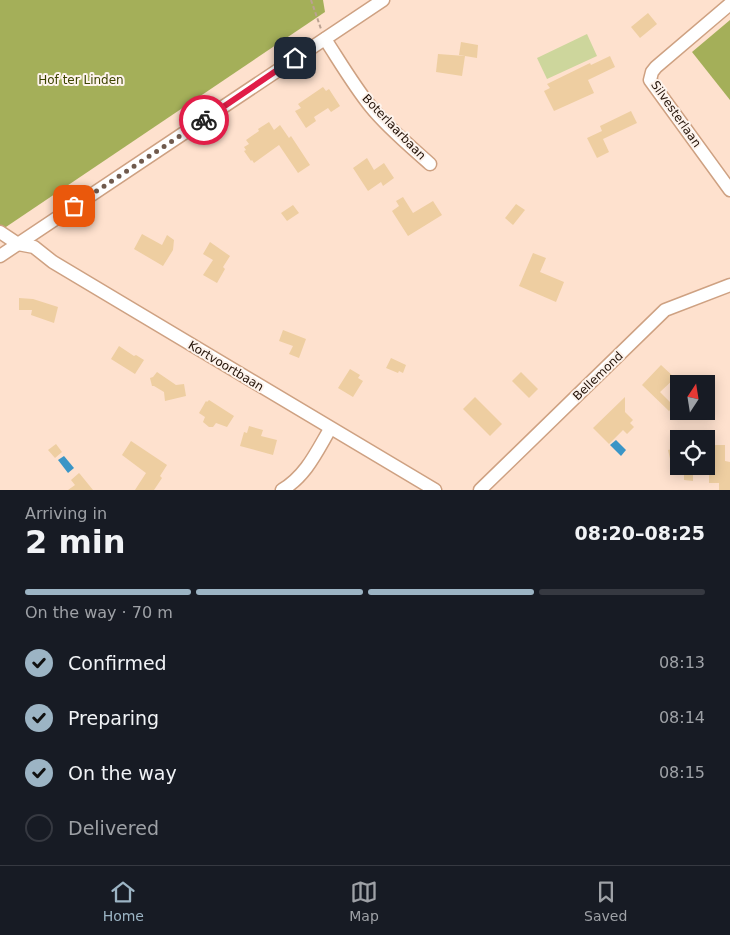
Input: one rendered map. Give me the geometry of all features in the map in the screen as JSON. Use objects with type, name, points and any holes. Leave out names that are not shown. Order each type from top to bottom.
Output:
[{"type":"street","points":[[0,256],[383,0]]},
{"type":"street","name":"Silvesterlaan","points":[[730,4],[656,68],[652,72],[650,80],[730,190]]},
{"type":"street","name":"Boterlaarbaan","points":[[325,38],[356,88],[372,108],[400,138],[430,164]]},
{"type":"street","name":"Kortvoortbaan","points":[[0,232],[18,244],[34,247],[53,262],[435,490]]},
{"type":"street","name":"Bellemond","points":[[480,490],[665,310],[730,285]]},
{"type":"street","points":[[282,490],[292,484],[306,470],[330,429]]},
{"type":"path","points":[[311,0],[325,38]]},
{"type":"green space","name":"Hof ter Linden","points":[[0,0],[323,0],[325,12],[0,231]]},
{"type":"green space","points":[[730,20],[730,100],[692,52]]},
{"type":"green space","points":[[587,34],[597,56],[547,79],[537,58]]},
{"type":"water","points":[[616,440],[626,450],[621,456],[610,445]]},
{"type":"water","points":[[64,456],[74,468],[68,473],[58,460]]},
{"type":"building","points":[[648,13],[657,24],[640,38],[631,27]]},
{"type":"building","points":[[461,42],[478,45],[477,58],[459,55]]},
{"type":"building","points":[[438,54],[465,56],[462,76],[436,72]]},
{"type":"building","points":[[610,56],[615,67],[588,80],[594,93],[554,111],[544,91],[550,88],[547,84],[590,63],[591,65]]},
{"type":"building","points":[[323,87],[326,91],[329,89],[340,106],[331,112],[328,108],[314,117],[316,121],[306,128],[295,111],[301,108],[298,104]]},
{"type":"building","points":[[631,111],[637,123],[603,139],[609,152],[597,158],[587,138],[602,131],[600,126]]},
{"type":"building","points":[[269,122],[274,130],[280,125],[289,138],[291,136],[310,165],[298,173],[279,145],[254,163],[251,161],[244,151],[246,150],[244,147],[249,144],[246,140]]},
{"type":"building","points":[[367,158],[374,170],[384,163],[394,178],[383,186],[381,182],[368,191],[353,168]]},
{"type":"building","points":[[403,197],[413,213],[433,201],[442,215],[408,236],[392,211],[399,206],[396,201]]},
{"type":"building","points":[[516,204],[525,210],[513,225],[505,218]]},
{"type":"building","points":[[293,205],[299,213],[287,221],[281,213]]},
{"type":"building","points":[[142,234],[162,245],[167,235],[174,240],[173,250],[163,266],[134,249]]},
{"type":"building","points":[[210,242],[230,256],[223,267],[225,269],[217,283],[203,275],[213,260],[203,254]]},
{"type":"building","points":[[533,253],[546,258],[540,272],[564,282],[556,302],[519,286]]},
{"type":"building","points":[[19,298],[33,299],[58,307],[54,323],[31,315],[32,310],[19,310]]},
{"type":"building","points":[[283,330],[306,339],[299,358],[289,354],[293,346],[279,341]]},
{"type":"building","points":[[119,346],[144,360],[135,374],[111,359]]},
{"type":"building","points":[[391,358],[406,365],[403,373],[386,368]]},
{"type":"building","points":[[661,365],[672,375],[670,375],[670,383],[660,392],[670,402],[670,410],[669,411],[642,385]]},
{"type":"building","points":[[350,369],[360,375],[358,378],[363,381],[353,397],[338,388]]},
{"type":"building","points":[[157,372],[176,385],[184,384],[186,396],[165,401],[164,392],[152,386],[150,378]]},
{"type":"building","points":[[521,372],[538,389],[529,398],[512,381]]},
{"type":"building","points":[[475,397],[502,424],[490,436],[463,409]]},
{"type":"building","points":[[625,397],[625,412],[633,420],[630,423],[634,427],[627,434],[623,430],[609,444],[593,428]]},
{"type":"building","points":[[209,400],[234,416],[227,427],[216,423],[213,427],[209,427],[203,422],[205,417],[199,413],[206,401]]},
{"type":"building","points":[[249,426],[263,430],[261,436],[277,440],[273,455],[240,446],[244,432],[247,433]]},
{"type":"building","points":[[131,441],[167,465],[160,476],[162,478],[154,490],[135,490],[146,473],[122,455]]},
{"type":"building","points":[[56,444],[62,452],[55,458],[48,450]]},
{"type":"building","points":[[715,445],[725,445],[725,461],[730,462],[730,490],[719,490],[719,483],[709,483],[709,475],[715,475]]},
{"type":"building","points":[[79,473],[93,490],[68,490],[75,485],[71,480]]},
{"type":"building","points":[[684,475],[693,475],[693,481],[684,480]]},
{"type":"way so far","points":[[74,206],[204,120]]},
{"type":"route","points":[[204,120],[295,58]]}]
